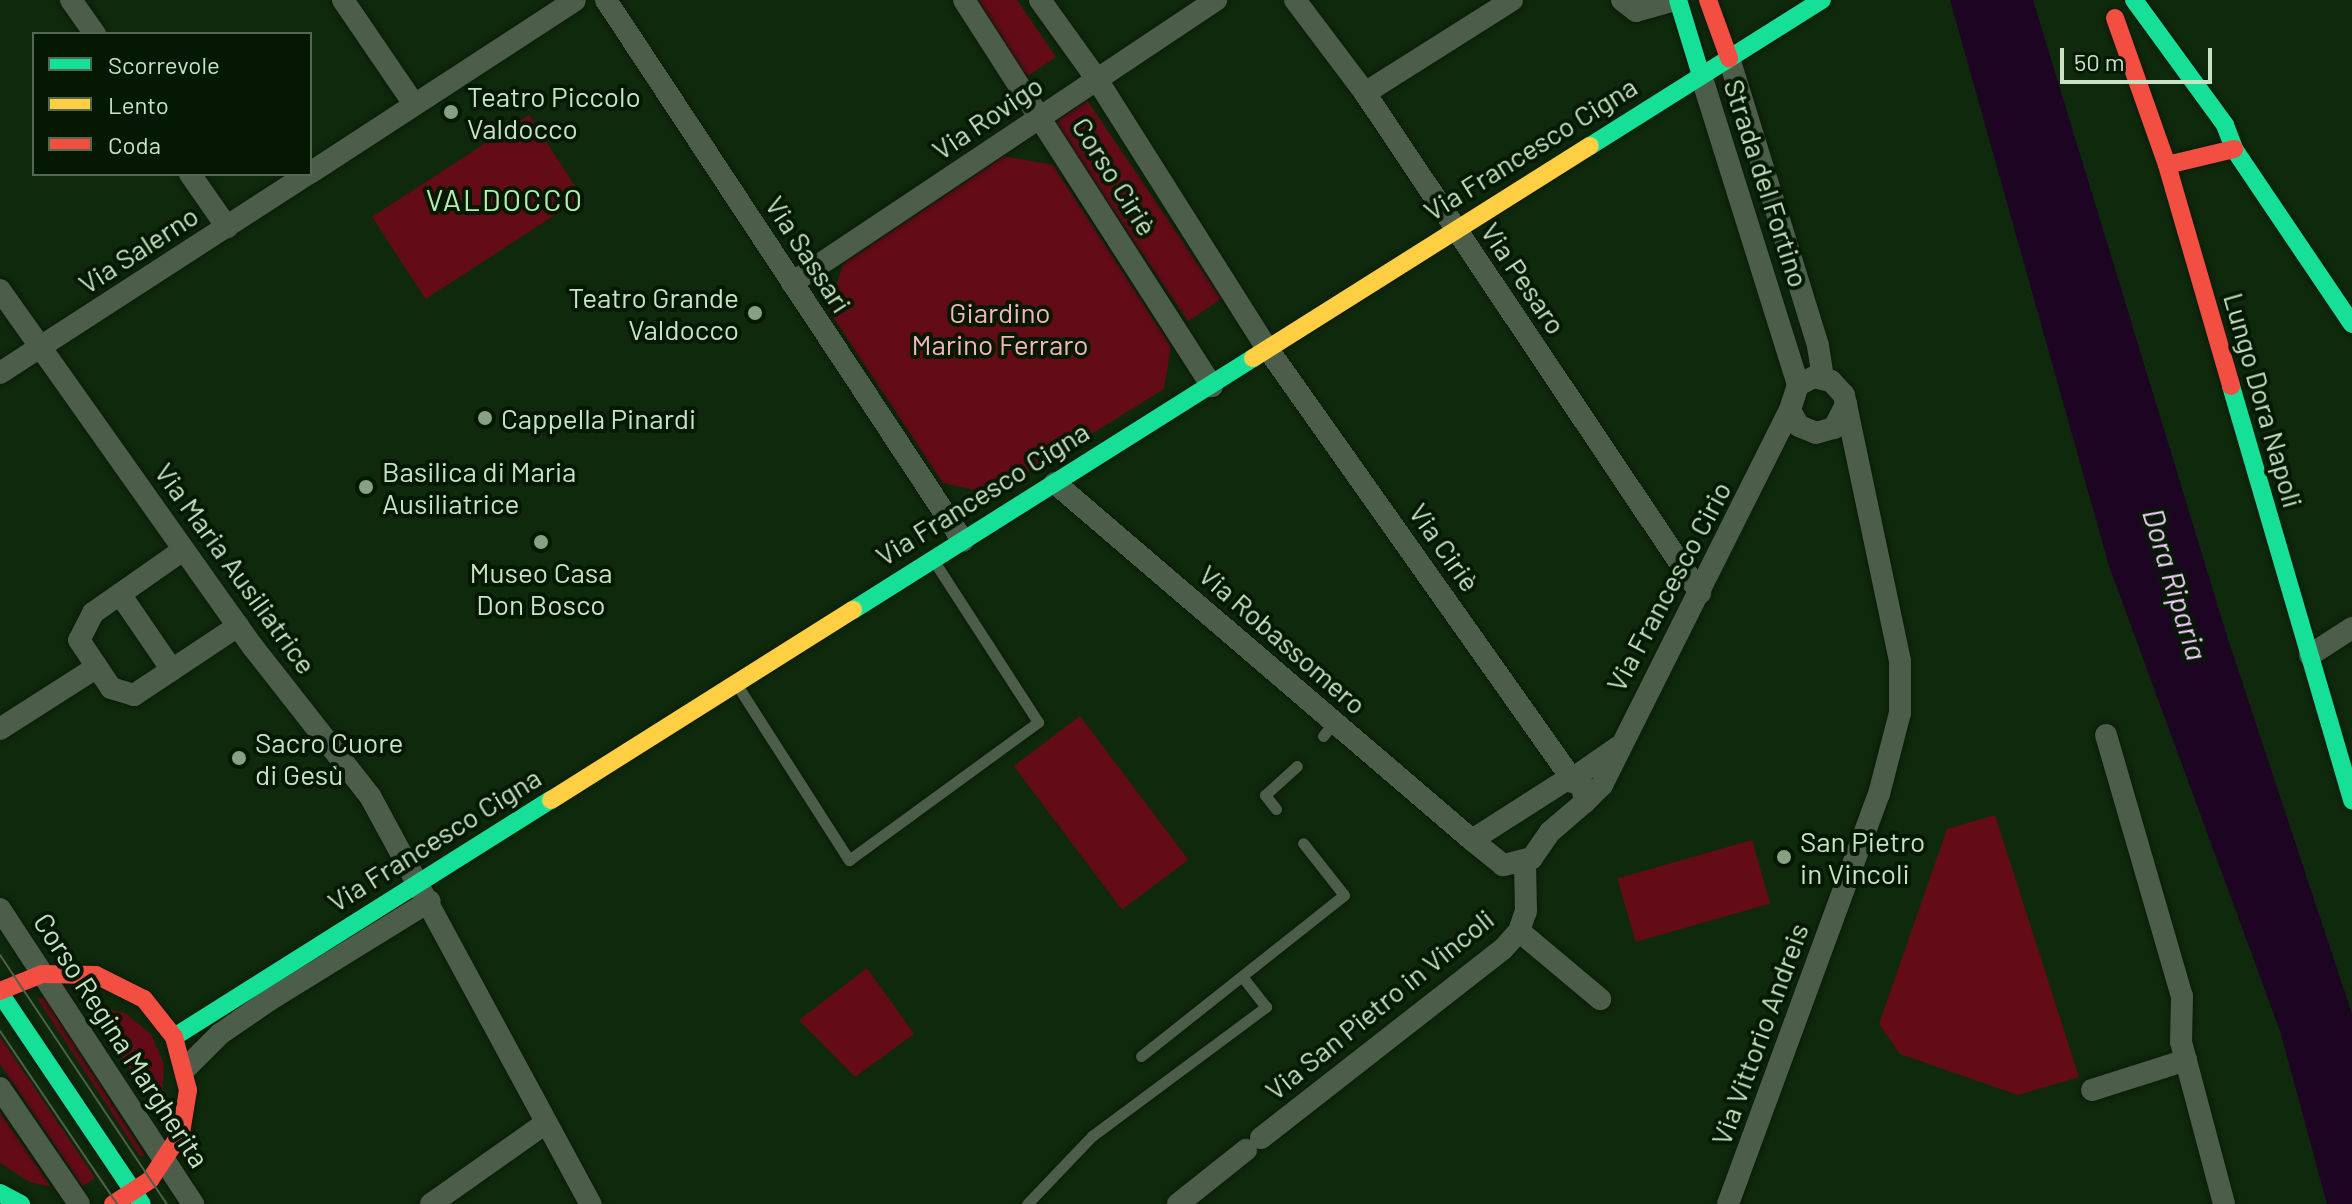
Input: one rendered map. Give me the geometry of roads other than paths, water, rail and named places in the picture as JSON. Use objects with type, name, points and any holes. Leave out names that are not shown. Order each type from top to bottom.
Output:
[{"type":"street","points":[[71,0],[94,32]]},
{"type":"street","points":[[343,0],[414,104]]},
{"type":"street","name":"Via Salerno","points":[[312,171],[575,0]]},
{"type":"street","name":"Via Sassari","points":[[606,0],[963,541]]},
{"type":"street","name":"Corso Ciriè","points":[[964,0],[1042,116],[1212,386]]},
{"type":"street","name":"Corso Ciriè","points":[[1040,0],[1096,78],[1268,350]]},
{"type":"street","name":"Via Rovigo","points":[[792,283],[1216,0]]},
{"type":"street","name":"Via Pesaro","points":[[1295,0],[1365,93],[1700,593]]},
{"type":"street","points":[[1365,93],[1512,0]]},
{"type":"street","points":[[1622,0],[1636,11],[1676,0]]},
{"type":"street","name":"Strada del Fortino","points":[[1676,0],[1798,385]]},
{"type":"street","name":"Strada del Fortino","points":[[1708,0],[1729,58],[1818,346],[1823,378]]},
{"type":"street","name":"Via Francesco Cigna","points":[[185,1069],[220,1034],[736,683],[1822,0]]},
{"type":"street","name":"Lungo Dora Napoli","points":[[2107,0],[2167,165],[2352,801]]},
{"type":"street","points":[[2134,0],[2225,125],[2234,149],[2352,324]]},
{"type":"street","points":[[2115,18],[2148,48],[2212,135],[2234,149]]},
{"type":"street","points":[[2167,165],[2234,149]]},
{"type":"street","points":[[191,176],[227,227]]},
{"type":"street","name":"Via Salerno","points":[[0,373],[304,176]]},
{"type":"street","name":"Via Maria Ausiliatrice","points":[[0,290],[238,626],[355,773],[425,892],[591,1204]]},
{"type":"street","name":"Via Ciriè","points":[[1268,350],[1572,779],[1585,790],[1585,802]]},
{"type":"street","points":[[1823,378],[1839,387],[1859,462],[1811,432],[1790,410],[1798,385],[1823,378]]},
{"type":"street","points":[[1771,452],[1811,432],[1834,428],[1846,404]]},
{"type":"street","name":"Via Francesco Cirio","points":[[1525,863],[1550,832],[1602,785],[1618,747],[1700,593],[1790,410]]},
{"type":"street","name":"Via Vittorio Andreis","points":[[1728,1204],[1879,794],[1900,713],[1900,661],[1859,462]]},
{"type":"street","name":"Via Robassomero","points":[[1055,483],[1328,729],[1503,865],[1525,863]]},
{"type":"street","points":[[183,550],[93,613],[79,640],[111,688],[134,695],[238,626]]},
{"type":"street","points":[[120,594],[172,670]]},
{"type":"street","points":[[2310,655],[2352,628]]},
{"type":"street","points":[[0,729],[97,667]]},
{"type":"street","points":[[2106,735],[2182,996],[2186,1060],[2224,1204]]},
{"type":"street","name":"Via Francesco Cirio","points":[[1472,840],[1558,782],[1572,779],[1618,747]]},
{"type":"street","name":"Via San Pietro in Vincoli","points":[[1178,1204],[1479,970],[1519,931],[1529,893],[1525,863]]},
{"type":"street","name":"Via Francesco Cigna","points":[[174,1037],[425,892]]},
{"type":"street","name":"Corso Regina Margherita","points":[[0,909],[193,1204]]},
{"type":"street","points":[[1519,931],[1600,999]]},
{"type":"street","points":[[113,1204],[138,1198],[166,1162],[184,1123],[185,1069],[174,1037],[154,1009],[121,985],[83,972],[42,974],[0,992],[138,1198]]},
{"type":"street","points":[[2092,1090],[2186,1060]]},
{"type":"street","points":[[0,1088],[79,1204]]},
{"type":"street","points":[[431,1204],[546,1123]]},
{"type":"street","points":[[0,1193],[21,1204]]},
{"type":"lane","points":[[736,683],[849,860],[1038,722],[933,559]]},
{"type":"lane","points":[[1276,809],[1265,795],[1297,766]]},
{"type":"lane","points":[[1141,1056],[1344,895],[1303,843]]},
{"type":"lane","points":[[1027,1204],[1092,1136],[1266,1007],[1242,976]]},
{"type":"water","name":"Dora Riparia","points":[[1950,0],[2033,0],[2227,636],[2352,1014],[2352,1204],[2327,1204],[2280,1031],[2109,566]]},
{"type":"tram line","points":[[0,955],[167,1204]]},
{"type":"tram line","points":[[0,1031],[117,1204]]},
{"type":"place","name":"Teatro Piccolo Valdocco","points":[[451,112]]},
{"type":"place","name":"Teatro Grande Valdocco","points":[[755,313]]},
{"type":"place","name":"Cappella Pinardi","points":[[485,418]]},
{"type":"place","name":"Basilica di Maria Ausiliatrice","points":[[366,487]]},
{"type":"place","name":"Museo Casa Don Bosco","points":[[541,542]]},
{"type":"place","name":"Sacro Cuore di Gesù","points":[[239,758]]},
{"type":"place","name":"San Pietro in Vincoli","points":[[1784,857]]},
{"type":"district","name":"VALDOCCO","points":[[505,199]]},
{"type":"park label","name":"Giardino Marino Ferraro","points":[[1000,328]]}]
